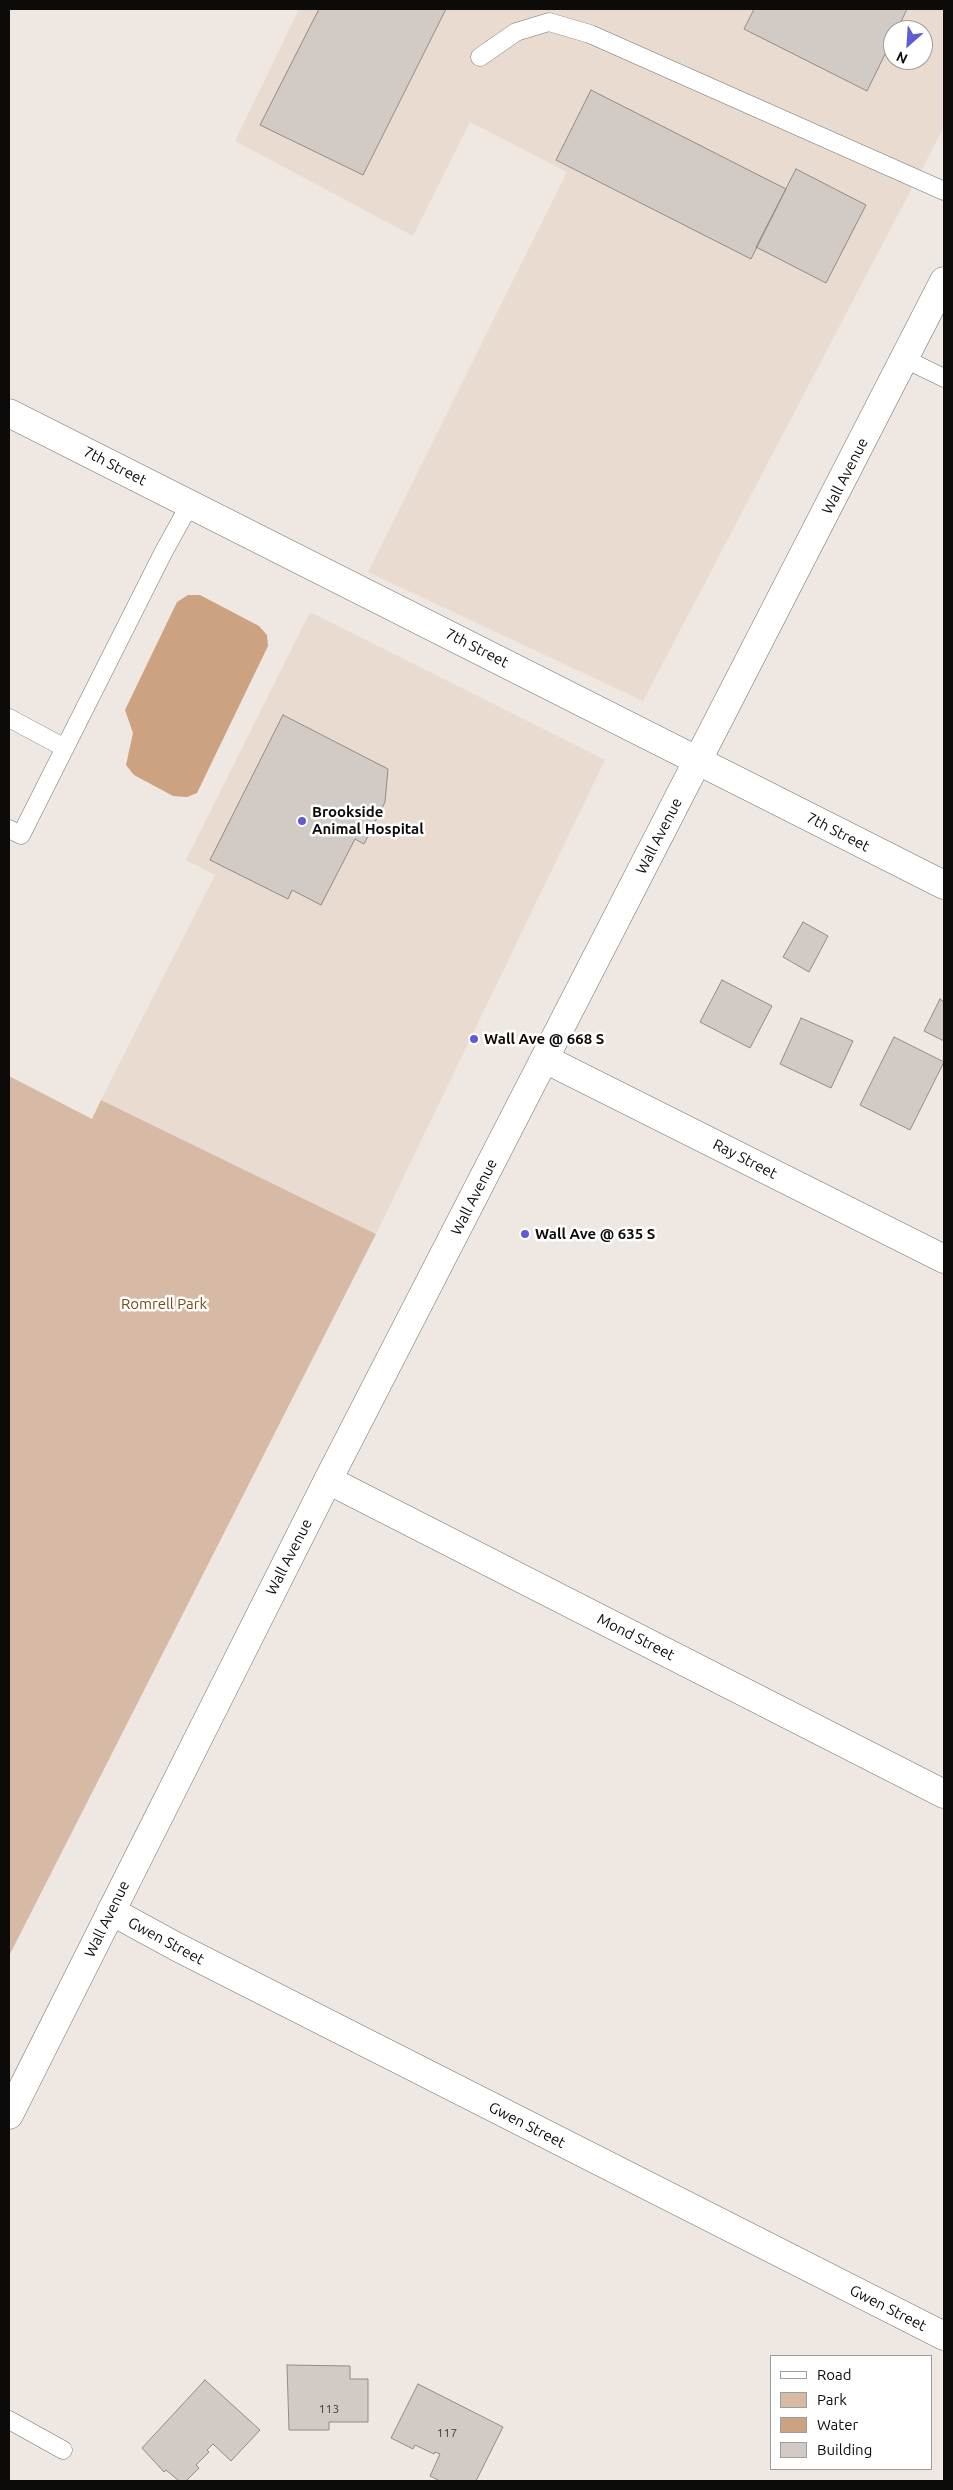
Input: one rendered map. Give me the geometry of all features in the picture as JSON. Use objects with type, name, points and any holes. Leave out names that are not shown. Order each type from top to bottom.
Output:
[{"type":"street","name":"Wall Avenue","points":[[9,2114],[328,1480],[944,281]]},
{"type":"street","name":"7th Street","points":[[9,413],[944,885]]},
{"type":"street","name":"Ray Street","points":[[545,1059],[944,1259]]},
{"type":"street","name":"Mond Street","points":[[328,1480],[944,1794]]},
{"type":"street","name":"Gwen Street","points":[[111,1911],[177,1947],[944,2336]]},
{"type":"lane","points":[[480,58],[516,32],[549,22],[590,34],[944,191]]},
{"type":"lane","points":[[905,358],[944,378]]},
{"type":"lane","points":[[9,829],[21,835],[190,504]]},
{"type":"lane","points":[[9,718],[65,748]]},
{"type":"lane","points":[[9,2420],[63,2450]]},
{"type":"shaded area","points":[[299,9],[944,9],[944,127],[643,701],[368,572],[567,172],[470,122],[413,236],[235,141]]},
{"type":"shaded area","points":[[310,612],[605,760],[376,1234],[101,1100],[215,875],[186,860]]},
{"type":"green space","name":"Romrell Park","points":[[9,1076],[92,1119],[101,1100],[376,1234],[9,1956]]},
{"type":"water","points":[[188,595],[200,595],[259,626],[267,635],[268,646],[197,793],[187,797],[173,796],[134,775],[126,765],[133,733],[125,710],[177,602]]},
{"type":"building","points":[[319,9],[446,9],[363,175],[260,125]]},
{"type":"building","points":[[754,9],[907,9],[902,20],[883,20],[883,58],[867,91],[744,29]]},
{"type":"building","points":[[591,90],[786,189],[751,259],[556,160]]},
{"type":"building","points":[[796,169],[866,205],[826,283],[756,247]]},
{"type":"building","name":"Brookside Animal Hospital","points":[[283,715],[388,769],[385,802],[364,844],[355,839],[321,905],[292,890],[288,899],[210,860]]},
{"type":"building","points":[[803,922],[828,936],[809,972],[783,957]]},
{"type":"building","points":[[722,980],[772,1006],[750,1048],[700,1022]]},
{"type":"building","points":[[940,999],[944,1002],[944,1041],[924,1031]]},
{"type":"building","points":[[801,1018],[853,1041],[831,1088],[780,1064]]},
{"type":"building","points":[[894,1037],[944,1062],[910,1130],[860,1105]]},
{"type":"building","points":[[287,2365],[350,2366],[350,2379],[368,2379],[368,2422],[329,2422],[329,2430],[289,2430]]},
{"type":"building","points":[[205,2380],[260,2430],[231,2461],[213,2444],[207,2450],[209,2452],[196,2465],[199,2468],[186,2481],[179,2481],[166,2470],[164,2472],[142,2448]]},
{"type":"building","points":[[418,2384],[503,2427],[476,2481],[440,2481],[430,2476],[440,2454],[435,2452],[434,2454],[415,2445],[413,2449],[391,2438]]},
{"type":"place","name":"Brookside Animal Hospital","points":[[302,821]]},
{"type":"place","name":"Wall Ave @ 668 S","points":[[474,1039]]},
{"type":"place","name":"Wall Ave @ 635 S","points":[[525,1234]]}]
